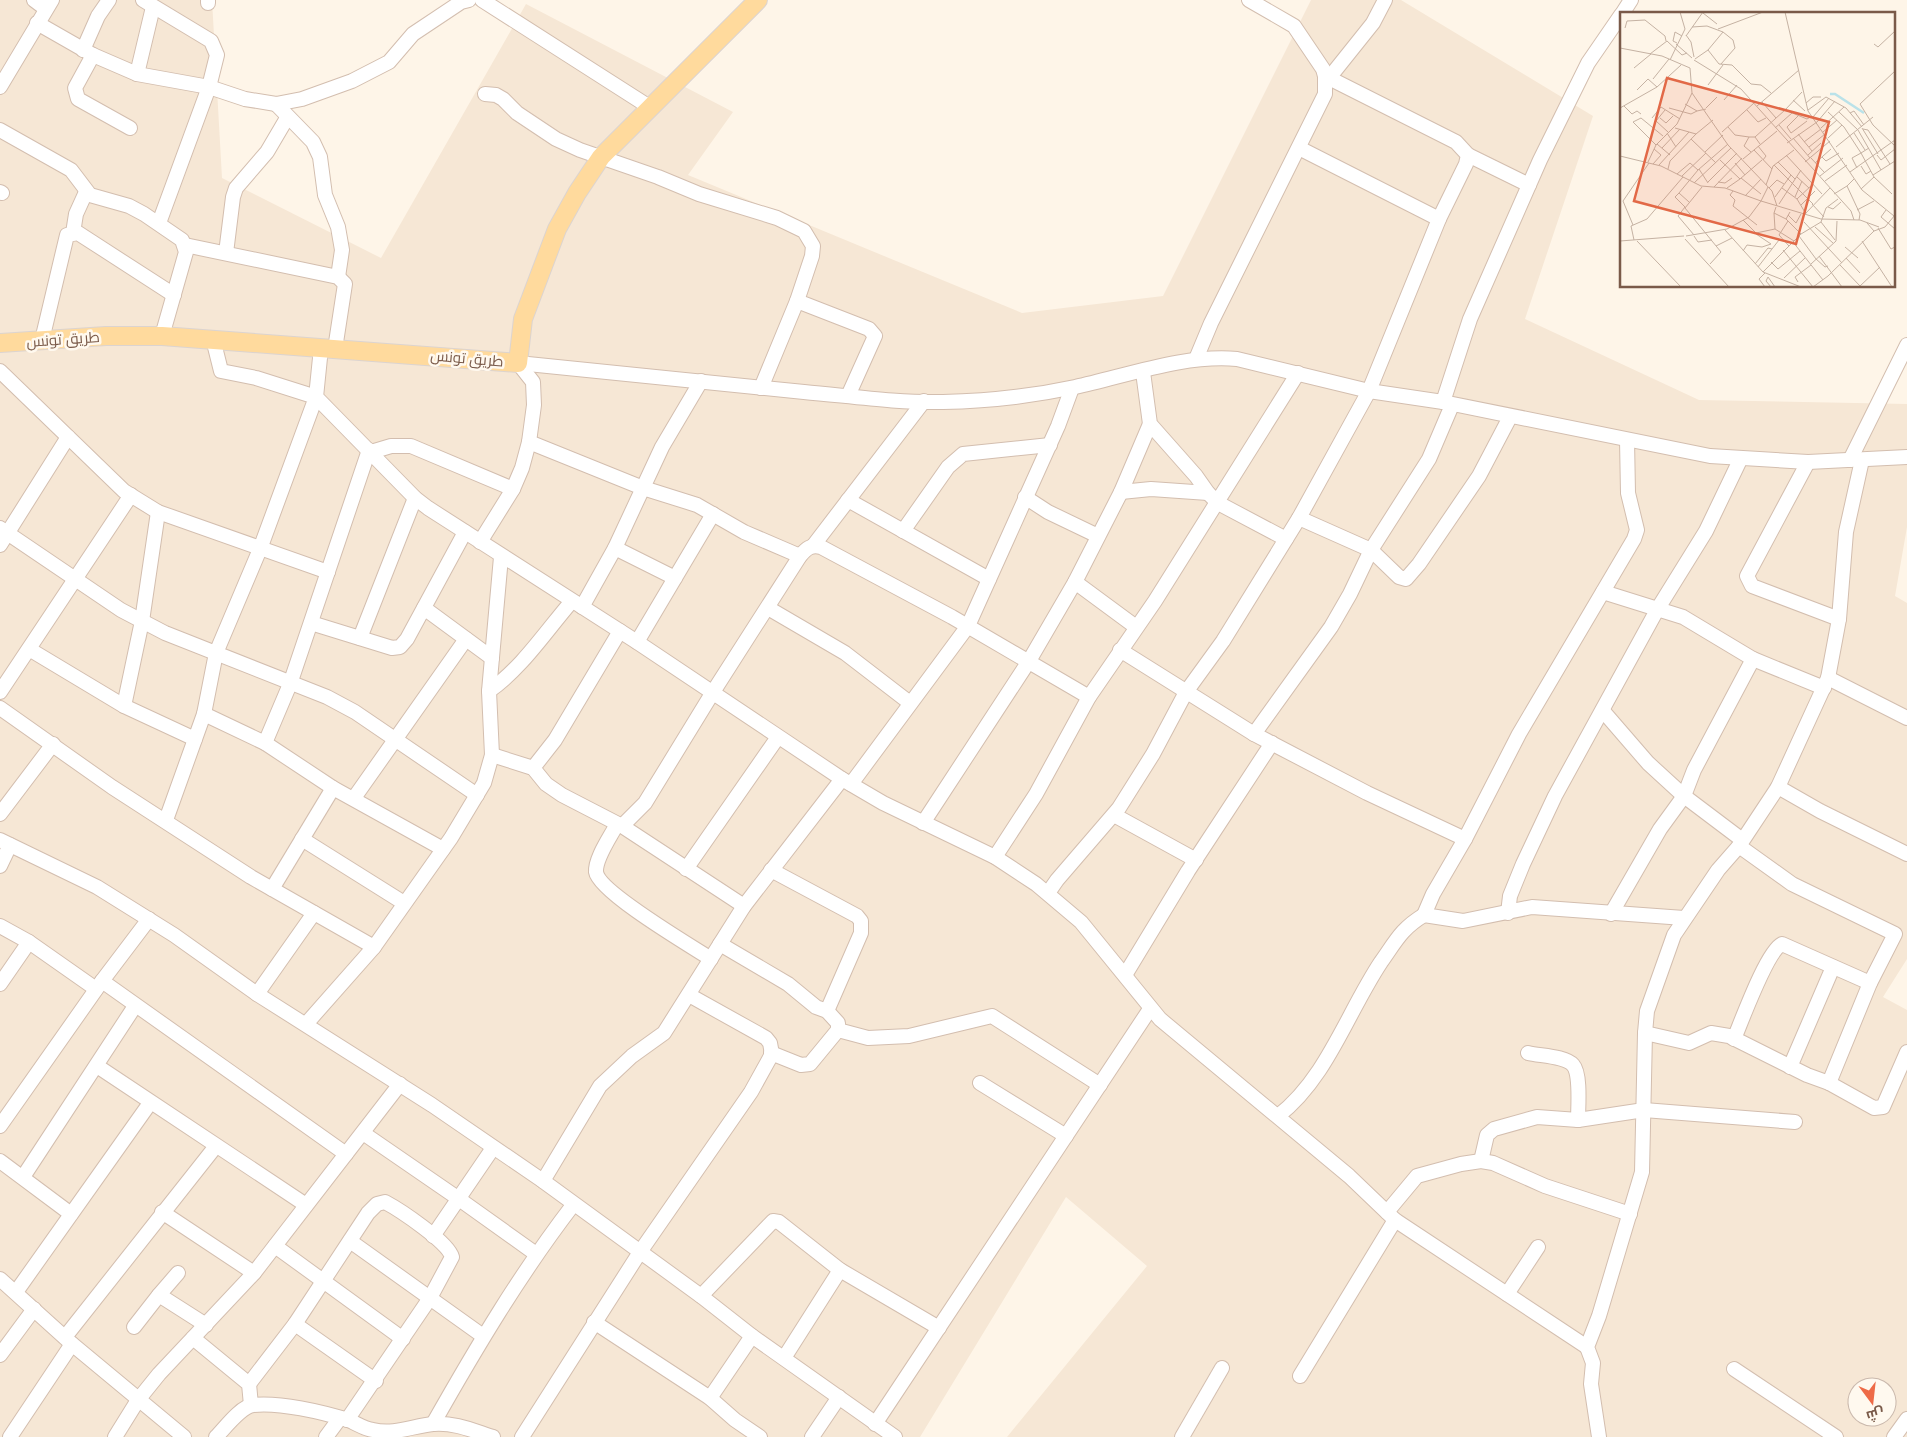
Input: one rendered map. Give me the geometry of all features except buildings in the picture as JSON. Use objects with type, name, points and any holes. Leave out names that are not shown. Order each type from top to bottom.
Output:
[{"type":"main road","name":"طريق تونس","points":[[0,343],[106,336],[162,336],[518,363],[523,319],[557,229],[601,157],[758,0]]},
{"type":"street","points":[[0,88],[49,5],[34,0]]},
{"type":"street","points":[[109,0],[98,16],[88,52],[74,88],[78,99],[130,128]]},
{"type":"street","points":[[37,23],[88,52],[137,74],[209,87],[245,99],[276,104],[302,99],[352,81],[382,66],[389,62],[413,34],[460,2],[468,0]]},
{"type":"street","points":[[482,0],[651,108]]},
{"type":"street","points":[[1249,0],[1294,26],[1327,77],[1456,142],[1468,155],[1529,185]]},
{"type":"street","points":[[1196,359],[1211,324],[1322,101],[1327,77],[1373,23],[1385,0]]},
{"type":"street","points":[[1622,12],[1631,0]]},
{"type":"street","points":[[137,74],[148,4],[203,36],[216,49],[217,62],[209,87],[159,223]]},
{"type":"street","points":[[1254,734],[1320,645],[1350,594],[1371,550],[1429,459],[1448,404],[1470,319],[1529,185],[1588,63],[1620,15]]},
{"type":"street","points":[[485,94],[496,95],[503,99],[517,113],[556,139],[698,194],[777,218],[804,231],[813,246],[812,256],[797,301],[761,388]]},
{"type":"street","points":[[276,104],[287,118],[313,142],[320,156],[325,195],[338,228],[342,250],[338,277]]},
{"type":"street","points":[[226,253],[233,197],[236,188],[267,152],[287,118]]},
{"type":"street","points":[[0,130],[71,170],[77,175],[86,192],[100,199],[129,206],[159,223],[185,244],[338,277],[345,284],[316,397],[260,549],[216,653],[204,714],[166,820]]},
{"type":"street","points":[[1298,148],[1439,220]]},
{"type":"street","points":[[1048,893],[1114,815],[1153,754],[1186,692],[1239,616],[1299,518],[1369,390],[1468,155]]},
{"type":"street","points":[[73,233],[76,214],[86,192]]},
{"type":"street","points":[[42,340],[67,235],[78,233],[174,295]]},
{"type":"street","points":[[162,336],[186,252],[185,244]]},
{"type":"street","points":[[797,301],[874,332],[875,341],[848,396]]},
{"type":"street","points":[[213,340],[221,371],[256,378],[316,397],[415,498],[501,557],[637,642],[846,781],[923,822],[995,857],[1048,893],[1081,922],[1150,1009],[1349,1176],[1391,1216],[1587,1347],[1593,1363],[1591,1384],[1599,1437]]},
{"type":"street","points":[[1587,1347],[1599,1316],[1642,1172],[1647,1011],[1666,951],[1684,918],[1778,788],[1826,683],[1839,619],[1846,532],[1856,460],[1907,345]]},
{"type":"street","points":[[518,363],[761,388],[924,401],[1016,396],[1072,388],[1207,357],[1237,359],[1369,390],[1710,456],[1808,462],[1907,457]]},
{"type":"street","points":[[480,542],[513,489],[522,468],[529,442],[534,405],[533,382],[518,363]]},
{"type":"street","points":[[0,371],[131,496],[158,512],[328,572]]},
{"type":"street","points":[[923,822],[1029,662],[1075,582],[1121,492],[1150,424],[1143,372]]},
{"type":"street","points":[[995,857],[1036,794],[1089,697],[1218,503],[1298,373]]},
{"type":"street","points":[[489,691],[519,664],[577,604],[614,548],[662,447],[701,381]]},
{"type":"street","points":[[543,1181],[600,1086],[632,1056],[664,1033],[744,906],[770,870],[910,703],[968,626],[1050,445],[1072,388]]},
{"type":"street","points":[[711,959],[613,894],[598,878],[596,871],[598,861],[620,825],[645,803],[800,556],[805,550],[813,546],[924,401]]},
{"type":"street","points":[[1299,518],[1371,550],[1399,577],[1404,579],[1408,577],[1479,476],[1510,417]]},
{"type":"street","points":[[1150,424],[1218,503],[1286,539]]},
{"type":"street","points":[[0,545],[4,530],[68,436]]},
{"type":"street","points":[[1278,1116],[1292,1106],[1308,1087],[1367,982],[1404,929],[1424,915],[1433,894],[1466,839],[1519,734],[1629,549],[1636,530],[1628,493],[1627,440]]},
{"type":"street","points":[[529,442],[643,488],[697,505],[744,532],[800,556]]},
{"type":"street","points":[[903,531],[948,467],[963,454],[1050,445]]},
{"type":"street","points":[[370,451],[391,446],[411,446],[513,489]]},
{"type":"street","points":[[265,743],[290,684],[370,451]]},
{"type":"street","points":[[1508,913],[1510,896],[1555,796],[1657,610],[1706,531],[1741,458]]},
{"type":"street","points":[[1808,462],[1747,576],[1752,586],[1839,619]]},
{"type":"street","points":[[1121,492],[1151,489],[1208,493]]},
{"type":"street","points":[[0,692],[131,496]]},
{"type":"street","points":[[1025,497],[1048,512],[1098,536]]},
{"type":"street","points":[[360,638],[415,498]]},
{"type":"street","points":[[848,500],[989,579]]},
{"type":"street","points":[[124,706],[142,621],[158,512]]},
{"type":"street","points":[[637,642],[713,514]]},
{"type":"street","points":[[4,530],[121,610],[142,621],[290,684],[327,697],[355,712],[477,795]]},
{"type":"street","points":[[311,623],[392,648],[400,647],[424,608],[465,532]]},
{"type":"street","points":[[813,546],[821,547],[968,626],[1089,697]]},
{"type":"street","points":[[614,548],[675,578]]},
{"type":"street","points":[[306,1024],[374,947],[443,848],[477,795],[490,769],[492,755],[489,691],[501,557]]},
{"type":"street","points":[[1075,582],[1136,627]]},
{"type":"street","points":[[1603,592],[1683,617],[1753,660],[1826,683],[1907,718]]},
{"type":"street","points":[[424,608],[492,658]]},
{"type":"street","points":[[768,608],[845,653],[910,703]]},
{"type":"street","points":[[533,768],[555,740],[620,631]]},
{"type":"street","points":[[354,798],[466,639]]},
{"type":"street","points":[[29,649],[124,706],[195,739]]},
{"type":"street","points":[[1120,650],[1254,734],[1367,793],[1466,839]]},
{"type":"street","points":[[1611,914],[1660,828],[1684,796],[1694,770],[1753,660]]},
{"type":"street","points":[[0,708],[112,786],[272,889],[374,947]]},
{"type":"street","points":[[1602,711],[1648,763],[1684,796],[1792,884],[1901,936],[1870,982],[1829,1082]]},
{"type":"street","points":[[204,714],[265,743],[333,788],[443,848]]},
{"type":"street","points":[[686,869],[778,737]]},
{"type":"street","points":[[1124,975],[1272,743]]},
{"type":"street","points":[[0,814],[53,744]]},
{"type":"street","points":[[492,755],[533,768],[546,784],[562,795],[620,825],[744,906]]},
{"type":"street","points":[[272,889],[333,788]]},
{"type":"street","points":[[1778,788],[1907,854]]},
{"type":"street","points":[[1114,815],[1196,860]]},
{"type":"street","points":[[302,839],[404,903]]},
{"type":"street","points":[[0,866],[5,843],[97,887],[148,919],[257,994],[400,1084],[543,1181],[573,1205],[701,1296],[752,1336],[894,1437]]},
{"type":"street","points":[[770,870],[856,916],[861,921],[861,933],[827,1011]]},
{"type":"street","points":[[1424,915],[1463,921],[1532,907],[1684,918]]},
{"type":"street","points":[[257,994],[314,913]]},
{"type":"street","points":[[0,1126],[148,919]]},
{"type":"street","points":[[0,926],[135,1006],[346,1154]]},
{"type":"street","points":[[0,984],[29,942]]},
{"type":"street","points":[[720,944],[788,984],[816,1007],[827,1011],[837,1021],[838,1030],[810,1064],[801,1064],[771,1053]]},
{"type":"street","points":[[1734,1039],[1765,967],[1778,946],[1786,945],[1870,982]]},
{"type":"street","points":[[1790,1067],[1833,967]]},
{"type":"street","points":[[522,1437],[640,1252],[751,1092],[769,1062],[771,1053],[770,1042],[766,1038],[689,995]]},
{"type":"street","points":[[23,1177],[135,1006]]},
{"type":"street","points":[[875,1424],[1150,1009]]},
{"type":"street","points":[[838,1030],[868,1038],[909,1036],[992,1016],[1100,1085]]},
{"type":"street","points":[[1645,1033],[1689,1043],[1711,1033],[1734,1039],[1790,1067],[1829,1082],[1874,1108],[1884,1107],[1907,1052]]},
{"type":"street","points":[[1528,1053],[1566,1061],[1574,1066],[1577,1076],[1578,1120]]},
{"type":"street","points":[[97,1066],[306,1205]]},
{"type":"street","points":[[115,1437],[138,1400],[254,1273],[400,1084]]},
{"type":"street","points":[[980,1084],[1066,1136]]},
{"type":"street","points":[[16,1292],[150,1103]]},
{"type":"street","points":[[1481,1161],[1487,1135],[1494,1130],[1537,1117],[1578,1120],[1644,1110],[1795,1122]]},
{"type":"street","points":[[363,1133],[536,1254]]},
{"type":"street","points":[[10,1437],[68,1340],[162,1212],[216,1146]]},
{"type":"street","points":[[433,1236],[493,1148]]},
{"type":"street","points":[[0,1161],[71,1214]]},
{"type":"street","points":[[1300,1376],[1391,1216],[1417,1176],[1461,1164],[1481,1161],[1493,1163],[1545,1186],[1630,1214]]},
{"type":"street","points":[[251,1405],[250,1384],[324,1283],[368,1213],[377,1204],[385,1202],[433,1236],[451,1253],[452,1258],[430,1298],[376,1381],[326,1437]]},
{"type":"street","points":[[433,1424],[483,1336],[536,1254],[573,1205]]},
{"type":"street","points":[[162,1212],[254,1273]]},
{"type":"street","points":[[701,1296],[773,1221],[779,1222],[840,1270],[939,1328]]},
{"type":"street","points":[[350,1240],[483,1336]]},
{"type":"street","points":[[275,1246],[403,1339]]},
{"type":"street","points":[[1507,1294],[1538,1247]]},
{"type":"street","points":[[784,1358],[840,1270]]},
{"type":"street","points":[[134,1327],[178,1273]]},
{"type":"street","points":[[0,1279],[68,1340],[184,1437]]},
{"type":"street","points":[[160,1295],[206,1325]]},
{"type":"street","points":[[0,1355],[34,1310]]},
{"type":"street","points":[[594,1322],[710,1398],[735,1420],[760,1437]]},
{"type":"street","points":[[295,1324],[376,1381]]},
{"type":"street","points":[[710,1398],[752,1336]]},
{"type":"street","points":[[193,1338],[250,1384]]},
{"type":"street","points":[[1182,1437],[1222,1368]]},
{"type":"street","points":[[1734,1369],[1836,1437]]},
{"type":"street","points":[[812,1437],[840,1397]]},
{"type":"street","points":[[216,1437],[240,1412],[251,1405],[278,1405],[344,1419],[371,1430],[386,1432],[433,1424],[456,1432],[493,1437]]},
{"type":"street","points":[[1894,1437],[1907,1419]]},
{"type":"shaded area","points":[[0,0],[212,0],[222,178],[381,258],[526,4],[733,112],[688,175],[1022,313],[1163,296],[1311,0],[1401,0],[1593,116],[1525,319],[1699,400],[1907,404],[1907,527],[1895,596],[1907,603],[1907,959],[1883,997],[1907,1010],[1907,1437],[1007,1437],[1147,1266],[1066,1197],[920,1437],[0,1437]]}]
